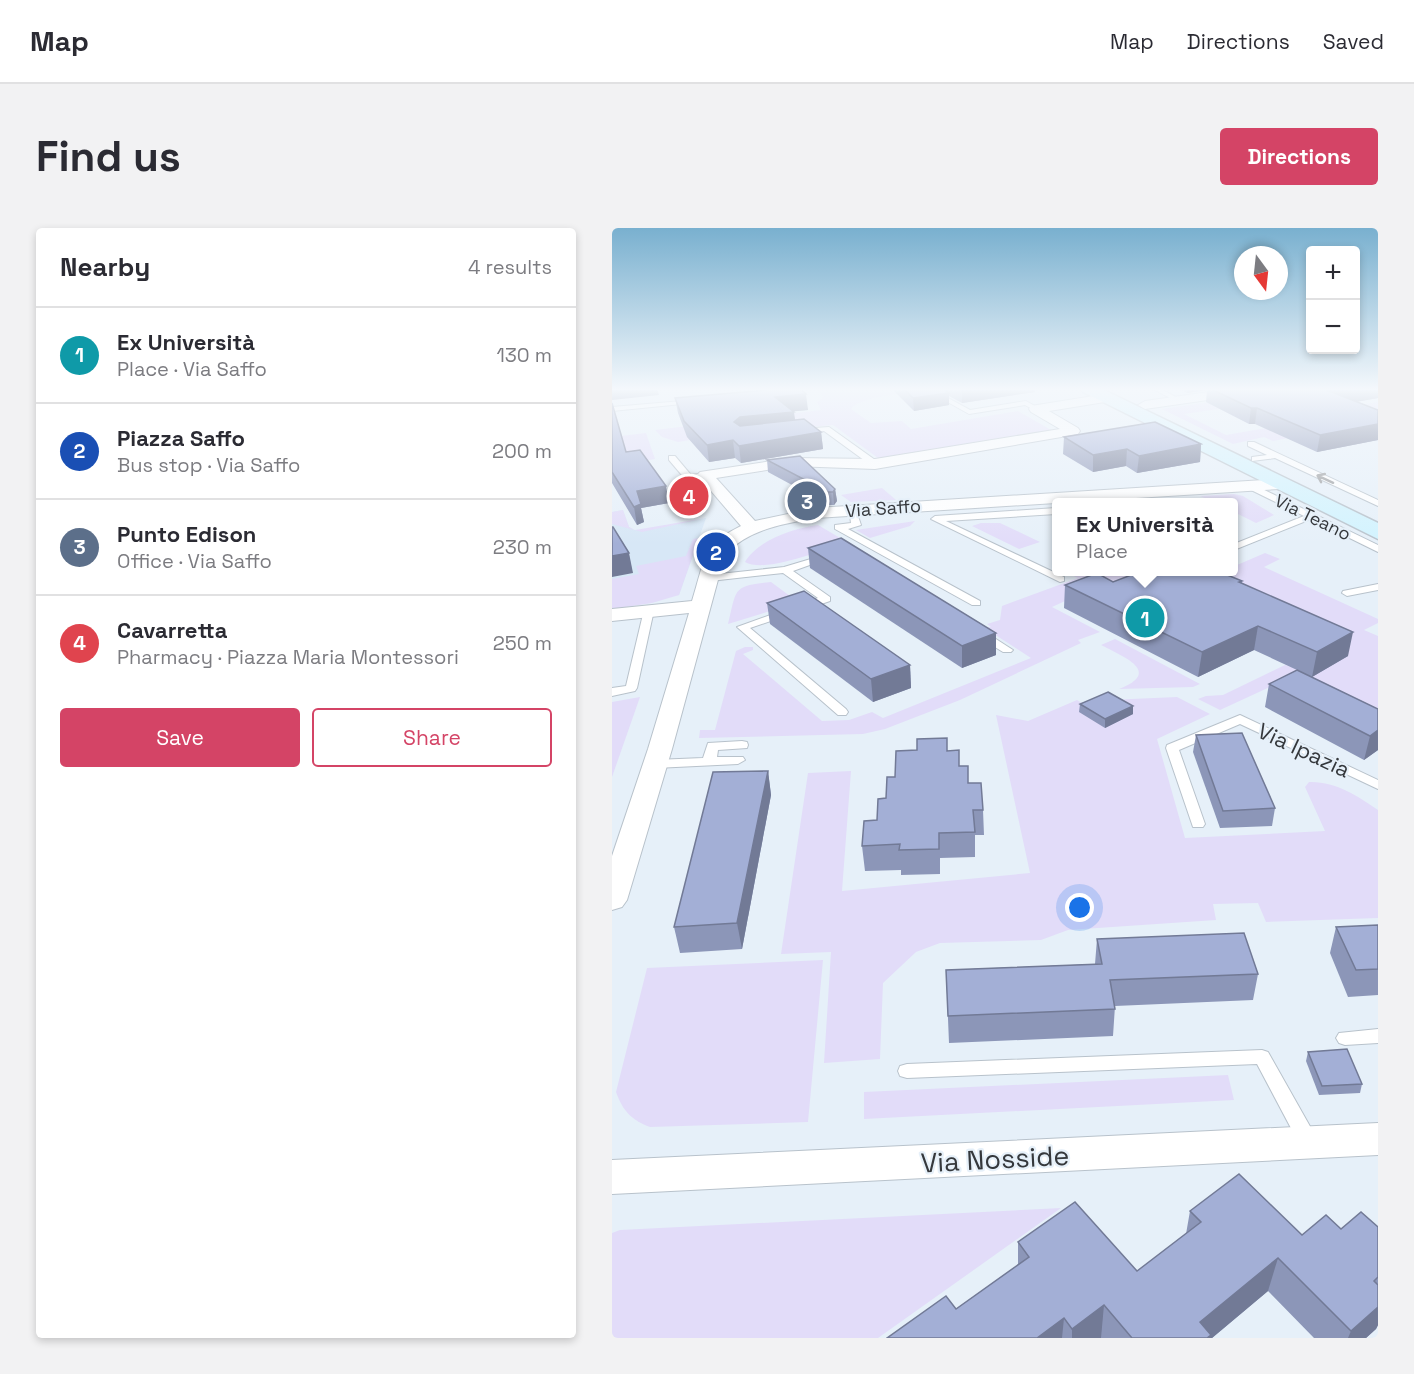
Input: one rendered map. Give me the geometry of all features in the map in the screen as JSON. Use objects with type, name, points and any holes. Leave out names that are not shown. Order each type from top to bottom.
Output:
[{"type":"street","points":[[705,476],[768,464],[792,462],[875,464],[1014,441]]},
{"type":"street","points":[[1198,441],[1279,484],[1378,532]]},
{"type":"street","points":[[1227,441],[1378,518]]},
{"type":"street","points":[[705,476],[752,528]]},
{"type":"street","name":"Via Saffo","points":[[1102,498],[1279,484]]},
{"type":"street","name":"Via Saffo","points":[[612,900],[656,764],[716,552],[728,539],[752,528],[781,519],[852,510],[989,508],[1052,502]]},
{"type":"street","points":[[612,615],[702,606]]},
{"type":"street","name":"Via Nosside","points":[[612,1177],[1378,1139]]},
{"type":"lane","points":[[843,441],[875,464]]},
{"type":"lane","points":[[1253,452],[1276,456]]},
{"type":"lane","points":[[1253,452],[1276,456],[1378,504]]},
{"type":"lane","points":[[672,458],[689,478],[705,476]]},
{"type":"lane","name":"Via Teano","points":[[1248,485],[1378,549]]},
{"type":"lane","points":[[1052,511],[989,508],[935,519],[1052,575]]},
{"type":"lane","points":[[852,510],[856,525],[838,527],[976,603]]},
{"type":"lane","points":[[1238,546],[1311,516]]},
{"type":"lane","points":[[1238,551],[1244,555]]},
{"type":"lane","points":[[710,578],[785,570],[835,554]]},
{"type":"lane","points":[[785,570],[826,599],[742,627],[842,712]]},
{"type":"lane","points":[[1054,576],[1060,579]]},
{"type":"lane","points":[[1347,593],[1378,588]]},
{"type":"lane","points":[[612,692],[631,688],[649,610]]},
{"type":"lane","points":[[967,626],[1007,650]]},
{"type":"lane","name":"Via Ipazia","points":[[1198,824],[1172,748],[1240,719],[1378,785]]},
{"type":"lane","points":[[710,761],[713,746],[742,745]]},
{"type":"lane","points":[[656,764],[738,760]]},
{"type":"lane","points":[[1345,1038],[1378,1036]]},
{"type":"lane","points":[[907,1071],[1262,1057],[1309,1143]]},
{"type":"shaded area","points":[[612,441],[649,441],[655,459],[612,466]]},
{"type":"shaded area","points":[[855,441],[984,441],[878,458]]},
{"type":"shaded area","points":[[1227,441],[1247,441],[1233,444]]},
{"type":"shaded area","points":[[882,488],[896,500],[851,502],[841,495]]},
{"type":"shaded area","points":[[1234,494],[1243,496],[1274,515],[1256,523],[1238,514],[1238,498],[1200,496]]},
{"type":"shaded area","points":[[623,510],[629,527],[634,530],[706,518],[679,595],[612,602],[612,512]]},
{"type":"shaded area","points":[[623,510],[629,527],[635,530],[706,518],[642,532],[612,524],[612,512]]},
{"type":"shaded area","points":[[915,521],[910,526],[870,538],[856,530]]},
{"type":"shaded area","points":[[981,523],[1000,523],[1040,542],[1019,549],[972,526]]},
{"type":"shaded area","points":[[818,525],[847,542],[780,563],[754,565],[745,562],[767,541],[798,529]]},
{"type":"shaded area","points":[[699,538],[679,595],[652,603],[612,609],[612,579],[639,574],[636,566],[686,556],[693,539]]},
{"type":"shaded area","points":[[1265,553],[1280,559],[1264,567],[1378,619],[1378,623],[1364,630],[1378,636],[1378,708],[1368,707],[1298,674],[1220,710],[1198,699],[1223,695],[1285,665],[1291,667],[1302,661],[1076,596],[1052,607],[1100,632],[1078,640],[1081,643],[960,700],[885,729],[863,734],[699,738],[700,730],[715,730],[736,651],[745,647],[753,647],[753,650],[743,654],[822,721],[849,720],[872,712],[883,718],[1031,658],[983,627],[991,627],[987,624],[1000,620],[1002,606],[1078,578],[1074,576],[1238,576],[1238,565]]},
{"type":"shaded area","points":[[771,582],[794,599],[806,600],[728,624],[738,591],[749,585]]},
{"type":"shaded area","points":[[1115,639],[1200,684],[1193,687],[1119,689],[1132,683],[1139,671],[1128,659],[1101,645]]},
{"type":"shaded area","points":[[640,697],[612,777],[612,702]]},
{"type":"shaded area","points":[[1177,697],[1210,714],[1157,739],[1185,838],[1325,831],[1305,787],[1309,782],[1319,782],[1337,787],[1378,810],[1378,918],[1266,922],[1258,903],[1213,904],[1216,920],[1068,930],[1041,940],[940,943],[916,952],[883,983],[880,1059],[824,1063],[831,952],[781,954],[808,773],[851,771],[842,891],[1030,873],[996,715],[1028,721],[1077,700],[1090,708],[1108,700]]},
{"type":"shaded area","points":[[823,960],[808,1122],[650,1127],[633,1118],[625,1110],[616,1092],[647,968]]},
{"type":"shaded area","points":[[1228,1075],[1234,1100],[864,1119],[864,1092]]},
{"type":"shaded area","points":[[1061,1208],[878,1338],[612,1338],[612,1233],[620,1230]]},
{"type":"building","points":[[612,441],[623,441],[626,452],[640,450],[666,486],[637,491],[641,504],[634,507],[612,472]]},
{"type":"building","points":[[703,441],[729,441],[707,445]]},
{"type":"building","points":[[734,441],[769,441],[739,446]]},
{"type":"building","points":[[1070,441],[1194,441],[1201,444],[1139,456],[1127,449],[1093,455]]},
{"type":"building","points":[[800,456],[835,489],[833,492],[828,492],[767,460]]},
{"type":"building","points":[[613,527],[629,553],[612,556]]},
{"type":"building","points":[[841,538],[996,633],[962,646],[808,548]]},
{"type":"building","points":[[1089,576],[1102,576],[1113,582],[1129,576],[1230,576],[1353,632],[1317,652],[1258,626],[1202,652],[1065,585]]},
{"type":"building","points":[[804,591],[910,665],[871,679],[767,603]]},
{"type":"building","points":[[1297,670],[1378,709],[1378,730],[1370,736],[1269,684]]},
{"type":"building","points":[[1108,692],[1133,706],[1105,719],[1080,704]]},
{"type":"building","points":[[1242,733],[1275,808],[1223,811],[1196,735]]},
{"type":"building","points":[[947,738],[947,751],[959,750],[959,766],[968,766],[968,783],[981,783],[983,810],[973,810],[975,832],[939,833],[939,849],[899,850],[900,844],[862,846],[864,821],[877,820],[878,799],[886,798],[887,777],[895,777],[896,751],[917,750],[917,739]]},
{"type":"building","points":[[768,771],[737,923],[674,927],[713,772]]},
{"type":"building","points":[[1378,925],[1378,969],[1356,970],[1336,927]]},
{"type":"building","points":[[1244,933],[1258,974],[1110,980],[1115,1009],[948,1016],[946,970],[1102,964],[1097,939]]},
{"type":"building","points":[[1347,1049],[1362,1084],[1322,1086],[1308,1052]]},
{"type":"building","points":[[1239,1174],[1302,1235],[1326,1215],[1341,1229],[1361,1212],[1378,1227],[1378,1277],[1374,1281],[1378,1285],[1378,1307],[1351,1331],[1278,1258],[1200,1322],[1211,1335],[1207,1338],[1132,1338],[1104,1305],[1072,1329],[1064,1318],[1037,1338],[887,1338],[946,1296],[956,1309],[1029,1257],[1018,1242],[1075,1202],[1137,1271],[1201,1222],[1190,1211]]},
{"type":"place","name":"Cavarretta","points":[[689,496]]},
{"type":"place","name":"Punto Edison","points":[[807,501]]},
{"type":"place","name":"Piazza Saffo","points":[[716,552]]},
{"type":"place","name":"Ex Università","points":[[1145,618]]}]
